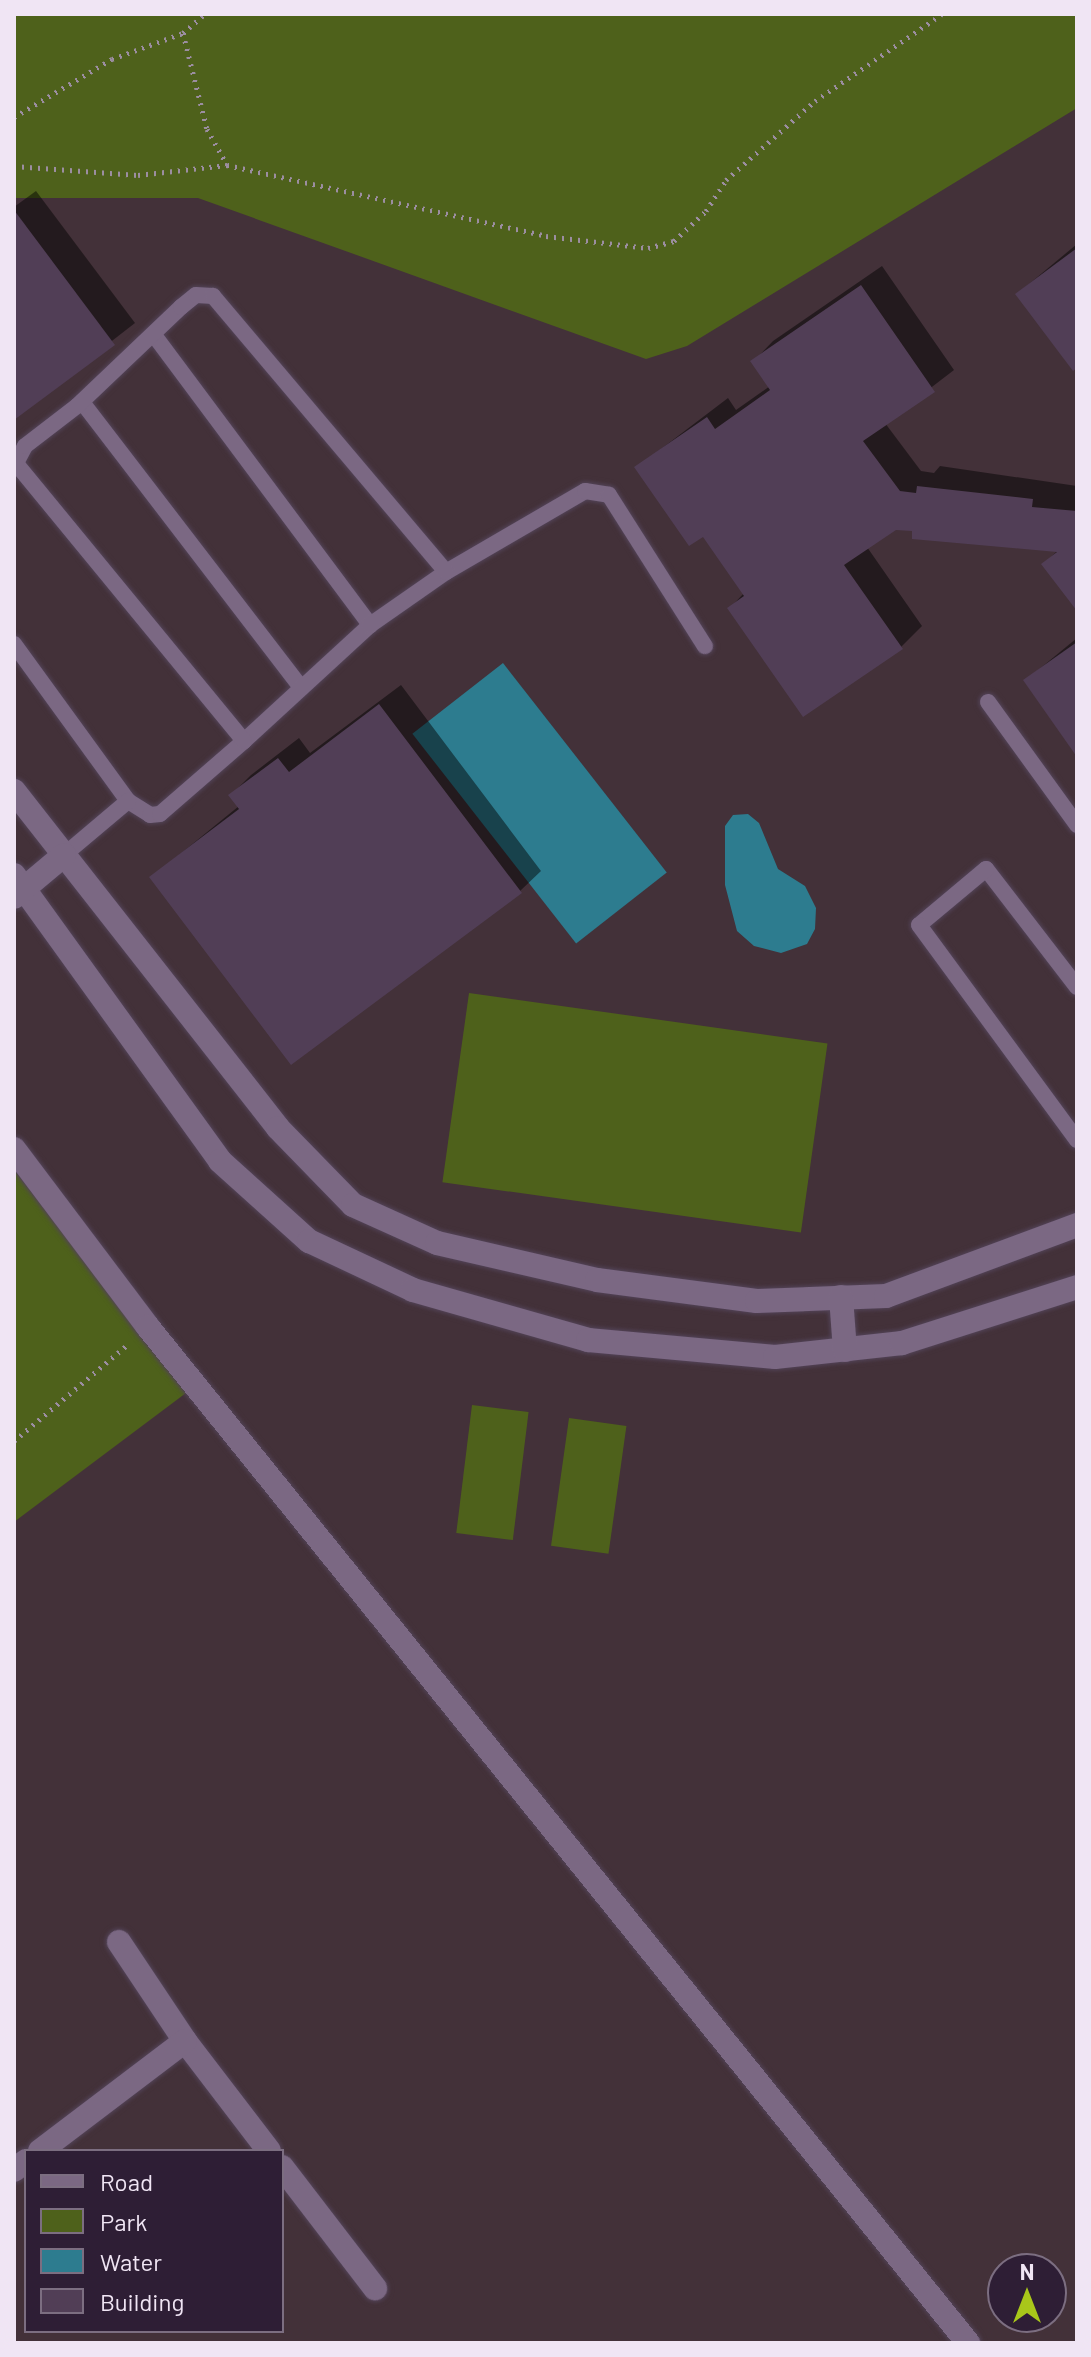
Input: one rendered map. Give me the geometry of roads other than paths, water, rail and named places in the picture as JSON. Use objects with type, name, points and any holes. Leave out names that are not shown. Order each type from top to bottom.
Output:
[{"type":"street","points":[[14,791],[278,1128],[353,1205],[437,1243],[597,1280],[757,1301],[886,1296],[1077,1225]]},
{"type":"street","points":[[64,855],[17,887],[220,1161],[309,1241],[413,1290],[588,1340],[775,1357],[902,1343],[1077,1287]]},
{"type":"street","points":[[14,1149],[148,1327],[968,2343]]},
{"type":"street","points":[[841,1297],[845,1350]]},
{"type":"street","points":[[119,1942],[185,2041],[267,2149]]},
{"type":"street","points":[[43,2149],[185,2041]]},
{"type":"street","points":[[284,2170],[375,2288]]},
{"type":"lane","points":[[244,741],[16,466],[25,446],[82,402],[196,295],[213,296],[446,572]]},
{"type":"lane","points":[[154,335],[370,625]]},
{"type":"lane","points":[[82,402],[301,687]]},
{"type":"lane","points":[[14,644],[128,801],[140,813],[160,814],[370,625],[446,572],[585,491],[609,495],[705,646]]},
{"type":"lane","points":[[988,702],[1077,824]]},
{"type":"lane","points":[[64,855],[128,801]]},
{"type":"lane","points":[[1077,987],[986,869],[919,925],[1077,1140]]},
{"type":"water","points":[[503,663],[667,873],[576,943],[412,734]]},
{"type":"water","points":[[748,814],[759,823],[778,869],[805,886],[816,908],[815,929],[807,944],[781,953],[754,946],[737,931],[725,885],[725,826],[733,815]]}]
